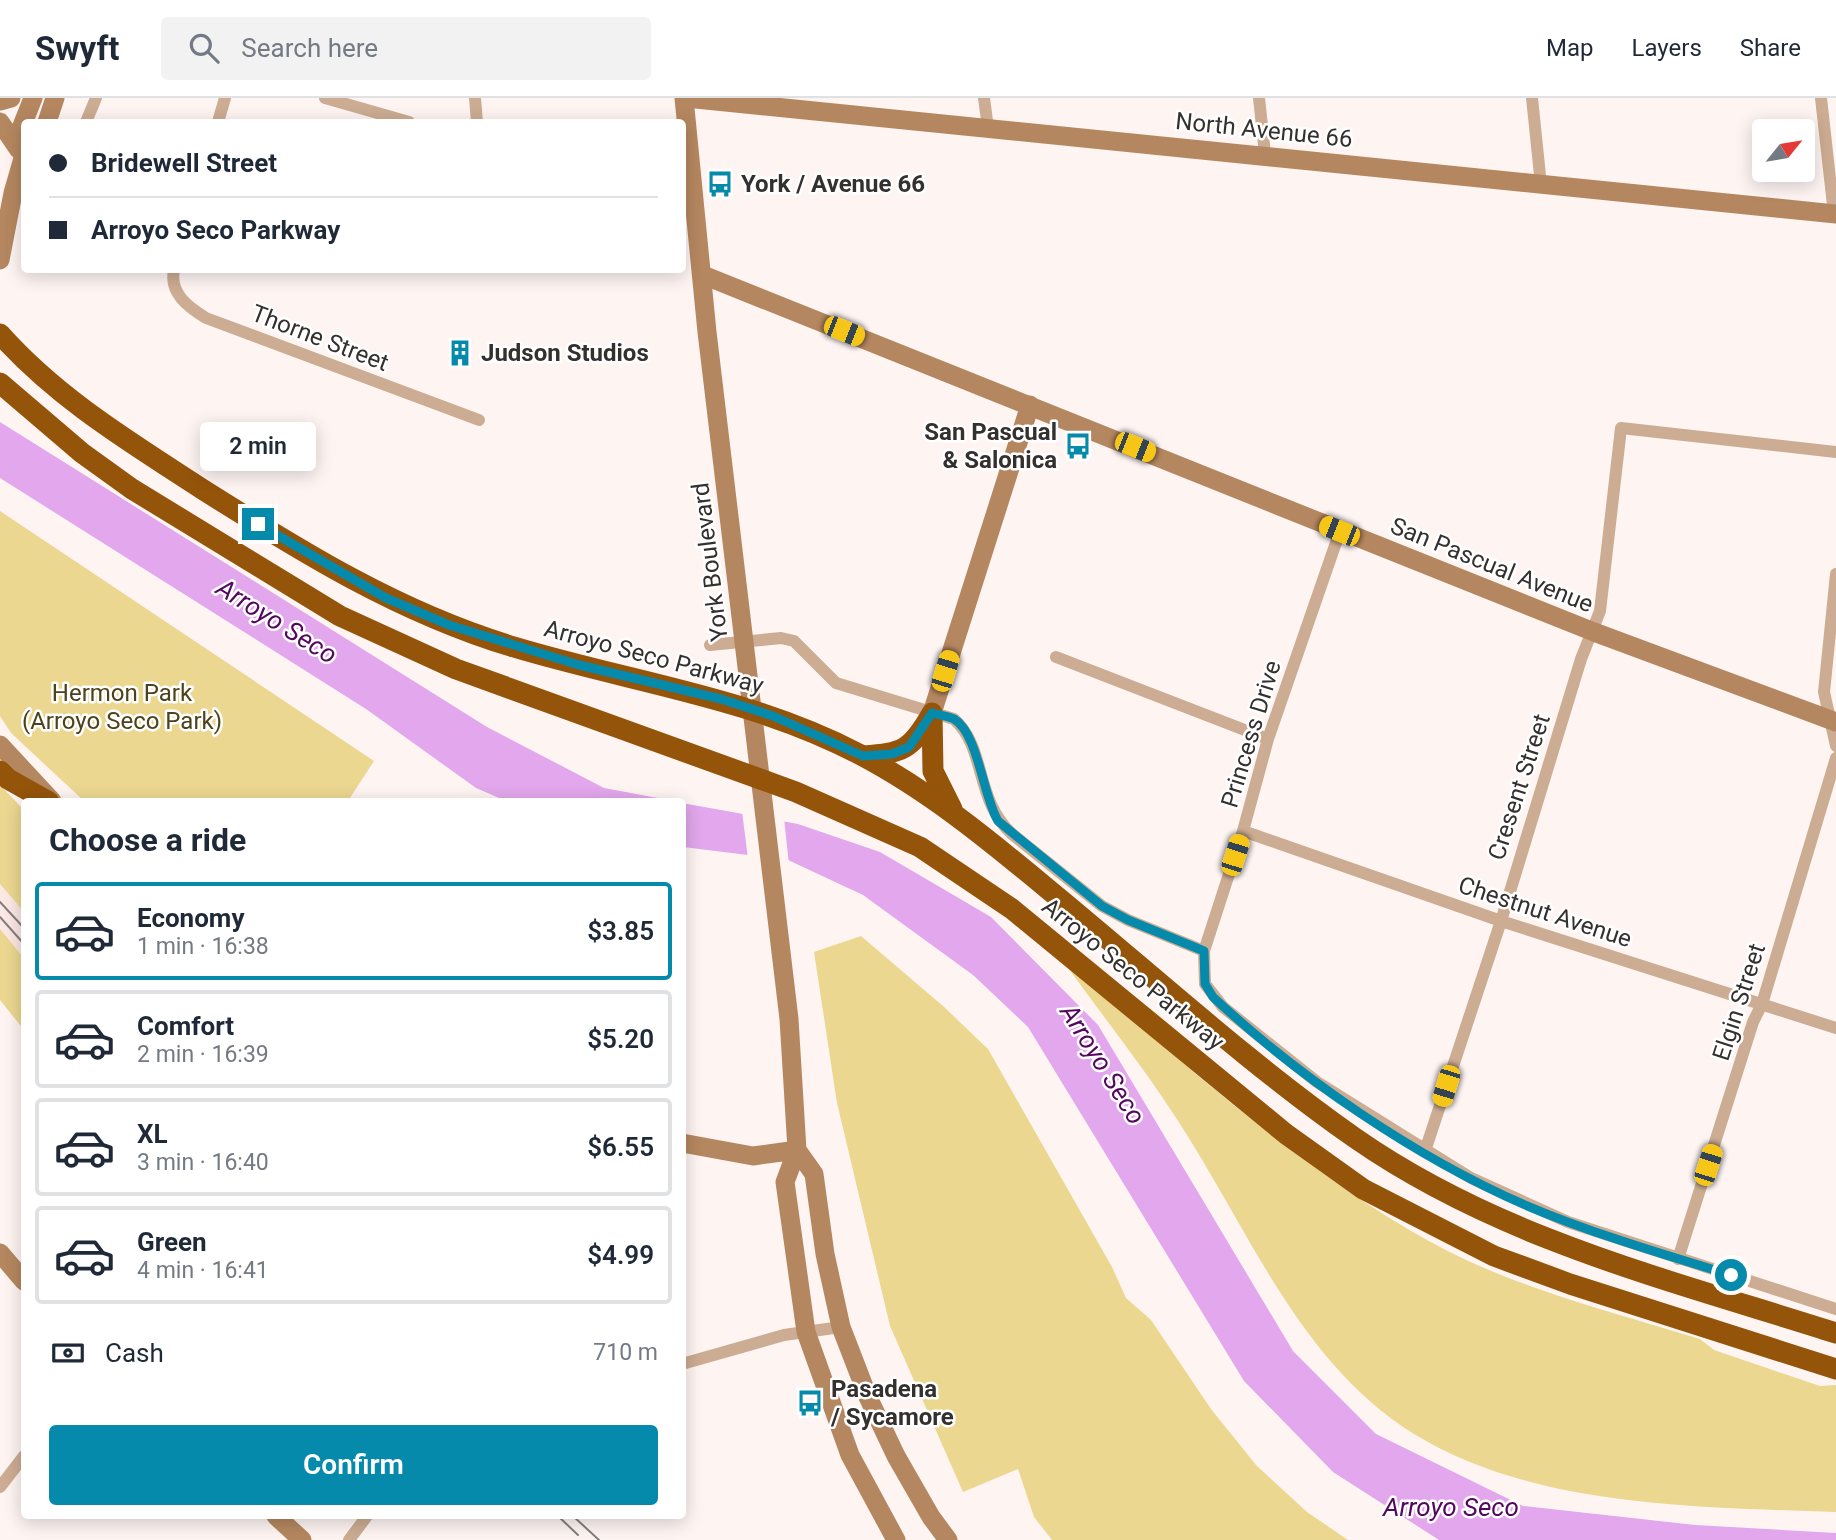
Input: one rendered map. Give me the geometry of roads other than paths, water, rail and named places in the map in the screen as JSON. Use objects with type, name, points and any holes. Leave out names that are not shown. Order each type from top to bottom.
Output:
[{"type":"highway","name":"Arroyo Seco Parkway","points":[[0,334],[50,384],[98,423],[303,553],[386,598],[449,625],[512,646],[670,685],[773,716],[863,756],[908,782],[957,816],[1285,1084],[1354,1137],[1426,1184],[1548,1241],[1836,1333]]},
{"type":"highway","name":"Arroyo Seco Parkway","points":[[0,383],[82,453],[132,489],[340,616],[456,669],[796,792],[920,847],[1012,909],[1286,1134],[1363,1189],[1494,1256],[1570,1284],[1836,1369]]},
{"type":"highway","points":[[863,756],[892,754],[909,747],[932,713]]},
{"type":"highway","points":[[932,713],[933,771],[957,816]]},
{"type":"highway","points":[[0,771],[8,779],[44,798]]},
{"type":"main road","points":[[0,101],[11,98]]},
{"type":"main road","points":[[25,119],[33,98]]},
{"type":"main road","points":[[48,119],[55,98]]},
{"type":"main road","name":"North Avenue 66","points":[[685,98],[1265,154],[1541,186],[1835,214]]},
{"type":"main road","name":"York Boulevard","points":[[685,98],[686,119]]},
{"type":"main road","name":"York Boulevard","points":[[686,119],[690,205],[703,275],[707,332],[789,1019],[797,1150]]},
{"type":"main road","points":[[0,122],[21,152]]},
{"type":"main road","points":[[0,260],[21,169]]},
{"type":"main road","name":"San Pascual Avenue","points":[[703,275],[1594,632],[1834,722]]},
{"type":"main road","points":[[932,713],[1030,405]]},
{"type":"main road","points":[[0,745],[47,798]]},
{"type":"main road","points":[[686,1144],[754,1156],[797,1150]]},
{"type":"main road","points":[[797,1150],[814,1174],[825,1254],[841,1326],[896,1456],[931,1517],[948,1540]]},
{"type":"main road","points":[[797,1150],[785,1182],[806,1332],[850,1455],[897,1540]]},
{"type":"main road","points":[[0,1253],[21,1278]]},
{"type":"main road","points":[[279,1519],[297,1538]]},
{"type":"street","points":[[87,119],[96,98]]},
{"type":"street","points":[[219,119],[225,98]]},
{"type":"street","points":[[326,98],[399,119]]},
{"type":"street","points":[[475,98],[477,119]]},
{"type":"street","points":[[984,98],[988,128]]},
{"type":"street","points":[[1259,98],[1265,154]]},
{"type":"street","points":[[1532,98],[1541,186]]},
{"type":"street","points":[[1821,98],[1835,214]]},
{"type":"street","name":"Thorne Street","points":[[173,273],[172,278],[180,297],[206,318],[479,420]]},
{"type":"street","name":"Cresent Street","points":[[1425,1151],[1501,921],[1581,659],[1594,632],[1600,611],[1621,428],[1836,452]]},
{"type":"street","name":"Princess Drive","points":[[1204,951],[1243,831],[1268,739],[1339,531]]},
{"type":"street","points":[[1836,573],[1824,692],[1834,722],[1836,746]]},
{"type":"street","points":[[710,645],[781,638],[794,640],[836,683],[954,719],[968,731],[989,806],[998,821],[1012,834],[1102,906],[1128,920],[1204,951],[1205,984],[1223,1007],[1317,1082],[1425,1151],[1524,1204],[1678,1259],[1836,1309]]},
{"type":"street","points":[[1056,657],[1268,739]]},
{"type":"street","name":"Elgin Street","points":[[1678,1259],[1762,1004],[1836,758]]},
{"type":"street","name":"Chestnut Avenue","points":[[1243,831],[1501,921],[1836,1028]]},
{"type":"street","points":[[686,1363],[778,1337],[841,1326]]},
{"type":"street","points":[[0,1487],[21,1460]]},
{"type":"street","points":[[349,1540],[365,1519]]},
{"type":"water","name":"Arroyo Seco","points":[[0,422],[487,727],[604,788],[658,798],[499,798],[476,788],[366,709],[0,478]]},
{"type":"water","name":"Arroyo Seco","points":[[686,804],[798,824],[880,852],[991,917],[1098,1025],[1293,1351],[1376,1434],[1523,1506],[1695,1525],[1836,1533],[1836,1540],[1439,1540],[1333,1472],[1244,1381],[1028,1027],[973,975],[863,895],[788,860],[686,847]]},
{"type":"tram line","points":[[0,902],[21,925]]},
{"type":"tram line","points":[[0,917],[21,941]]},
{"type":"tram line","points":[[561,1519],[578,1535]]},
{"type":"tram line","points":[[576,1519],[599,1540]]},
{"type":"place","name":"York / Avenue 66","points":[[720,184]]},
{"type":"place","name":"Judson Studios","points":[[460,353]]},
{"type":"place","name":"San Pascual & Salonica","points":[[1078,446]]},
{"type":"place","name":"Pasadena / Sycamore","points":[[810,1403]]},
{"type":"park label","name":"Hermon Park (Arroyo Seco Park)","points":[[122,707]]}]
